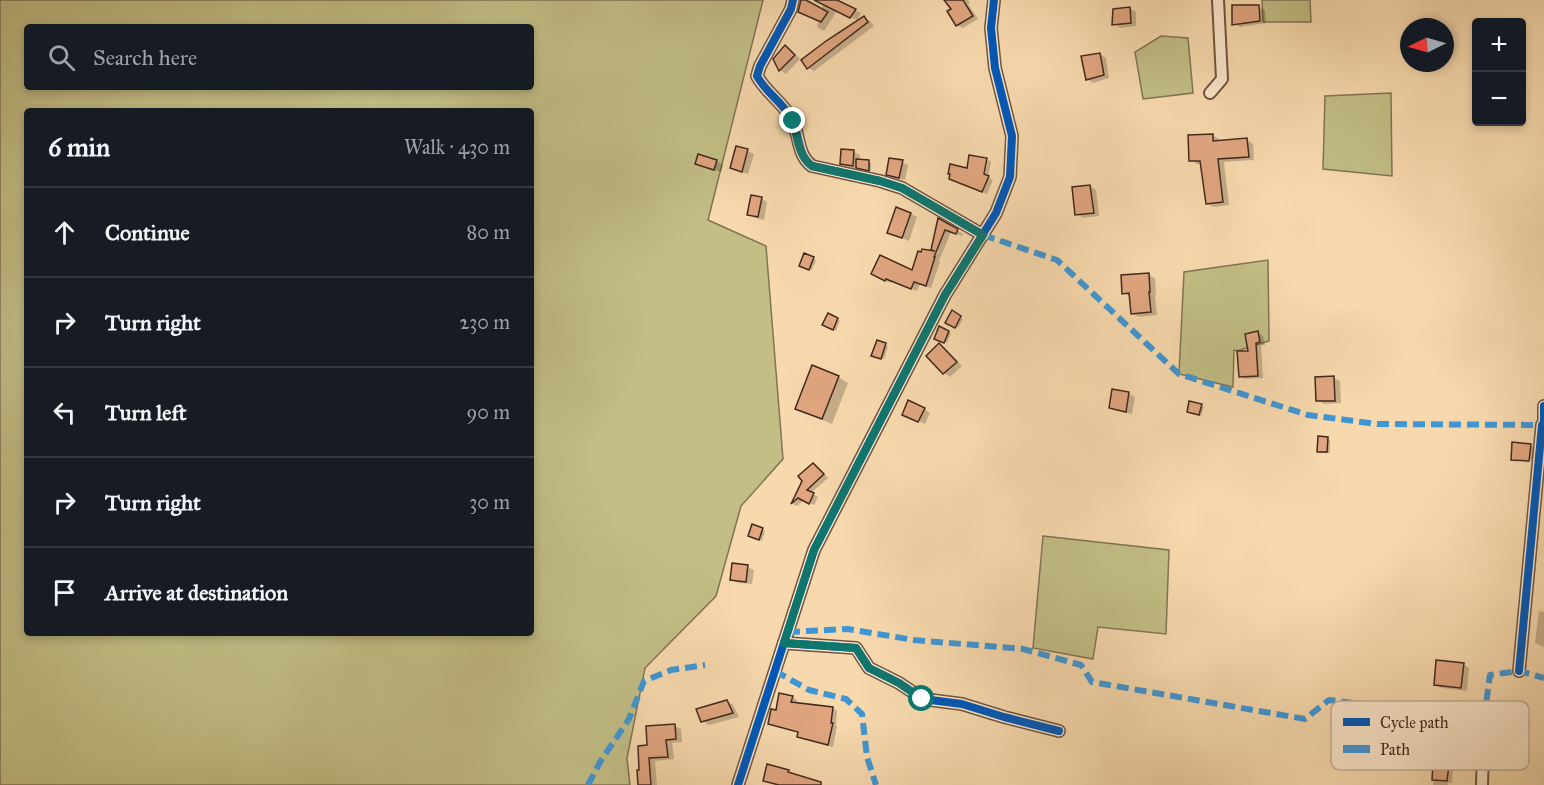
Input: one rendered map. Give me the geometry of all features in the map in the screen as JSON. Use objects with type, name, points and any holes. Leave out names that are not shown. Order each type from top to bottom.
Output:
[{"type":"street","points":[[793,0],[791,9],[760,66],[757,76],[793,121],[805,161],[812,166],[902,188],[983,235]]},
{"type":"street","points":[[738,785],[814,550],[945,295],[996,213],[1010,177],[1012,136],[995,68],[991,28],[994,0]]},
{"type":"street","points":[[1210,93],[1222,80],[1218,0]]},
{"type":"street","points":[[1519,671],[1544,406]]},
{"type":"street","points":[[784,643],[856,648],[869,668],[899,683],[922,699],[962,704],[1059,731]]},
{"type":"street","points":[[1482,770],[1482,785]]},
{"type":"shaded area","points":[[0,0],[763,0],[708,220],[766,246],[783,459],[741,506],[716,596],[645,668],[627,758],[630,785],[0,785]]},
{"type":"shaded area","points":[[1262,0],[1310,0],[1311,22],[1263,22]]},
{"type":"shaded area","points":[[1161,36],[1188,38],[1193,93],[1143,99],[1135,52]]},
{"type":"shaded area","points":[[1391,93],[1392,176],[1323,169],[1325,96]]},
{"type":"shaded area","points":[[1268,260],[1269,341],[1234,350],[1233,387],[1179,374],[1184,272]]},
{"type":"shaded area","points":[[1043,536],[1169,550],[1166,634],[1098,627],[1093,659],[1033,648]]},
{"type":"building","points":[[801,0],[806,0],[828,12],[821,22],[798,12]]},
{"type":"building","points":[[814,0],[837,0],[856,9],[850,18]]},
{"type":"building","points":[[944,0],[963,0],[973,16],[956,26],[947,11],[951,9]]},
{"type":"building","points":[[1232,5],[1259,5],[1260,21],[1232,25]]},
{"type":"building","points":[[1130,7],[1131,23],[1112,25],[1113,9]]},
{"type":"building","points":[[864,16],[868,22],[807,69],[801,60]]},
{"type":"building","points":[[785,45],[795,55],[779,71],[773,59]]},
{"type":"building","points":[[1100,53],[1104,75],[1086,80],[1081,56]]},
{"type":"building","points":[[1213,134],[1213,141],[1247,138],[1249,157],[1218,159],[1223,202],[1206,204],[1200,161],[1189,161],[1188,135]]},
{"type":"building","points":[[736,146],[748,149],[742,172],[730,168]]},
{"type":"building","points":[[841,149],[854,150],[853,166],[840,164]]},
{"type":"building","points":[[698,154],[717,160],[714,170],[695,164]]},
{"type":"building","points":[[969,155],[987,158],[984,174],[989,176],[982,192],[949,179],[950,164],[967,168]]},
{"type":"building","points":[[889,158],[903,160],[899,178],[886,175]]},
{"type":"building","points":[[856,159],[869,160],[869,171],[856,168]]},
{"type":"building","points":[[1090,185],[1094,213],[1075,215],[1072,187]]},
{"type":"building","points":[[751,195],[762,197],[758,217],[747,215]]},
{"type":"building","points":[[896,207],[911,213],[902,238],[887,233]]},
{"type":"building","points":[[938,218],[958,229],[956,234],[945,230],[926,286],[914,282],[911,289],[871,274],[880,255],[912,270],[918,251],[921,252],[922,249],[935,251],[931,250]]},
{"type":"building","points":[[804,253],[814,257],[809,270],[799,266]]},
{"type":"building","points":[[1149,273],[1151,312],[1131,314],[1129,293],[1122,294],[1121,275]]},
{"type":"building","points":[[952,310],[961,316],[955,328],[945,323]]},
{"type":"building","points":[[828,313],[838,318],[833,330],[822,325]]},
{"type":"building","points":[[939,326],[949,331],[944,343],[934,339]]},
{"type":"building","points":[[1258,331],[1260,342],[1256,343],[1258,376],[1239,377],[1237,351],[1248,351],[1245,334]]},
{"type":"building","points":[[877,340],[886,343],[881,359],[871,356]]},
{"type":"building","points":[[939,343],[957,362],[943,374],[926,356]]},
{"type":"building","points":[[812,365],[839,376],[822,419],[795,409]]},
{"type":"building","points":[[1334,376],[1335,401],[1316,401],[1315,377]]},
{"type":"building","points":[[1112,389],[1129,392],[1126,412],[1109,408]]},
{"type":"building","points":[[908,400],[925,408],[918,422],[902,415]]},
{"type":"building","points":[[1189,401],[1202,404],[1199,415],[1187,412]]},
{"type":"building","points":[[1318,436],[1328,437],[1327,452],[1317,452]]},
{"type":"building","points":[[1512,442],[1531,444],[1529,461],[1511,460]]},
{"type":"building","points":[[813,463],[824,474],[807,490],[814,493],[809,504],[798,498],[791,504],[802,481],[798,476]]},
{"type":"building","points":[[752,524],[763,528],[759,540],[748,536]]},
{"type":"building","points":[[732,563],[748,565],[746,582],[730,580]]},
{"type":"building","points":[[1436,660],[1464,663],[1461,688],[1434,685]]},
{"type":"building","points":[[779,693],[793,696],[791,702],[833,707],[831,723],[833,723],[828,745],[797,737],[798,732],[768,724],[771,709],[776,710]]},
{"type":"building","points":[[727,700],[733,713],[701,722],[696,709]]},
{"type":"building","points":[[675,724],[676,739],[666,740],[668,757],[649,758],[651,785],[638,785],[638,746],[647,745],[646,726]]},
{"type":"building","points":[[767,764],[821,782],[821,785],[779,785],[763,781]]},
{"type":"building","points":[[1433,770],[1448,770],[1447,781],[1432,780]]},
{"type":"marked path","points":[[983,235],[1057,260],[1179,374],[1308,415],[1377,424],[1544,425]]},
{"type":"marked path","points":[[788,632],[848,629],[914,640],[1023,649],[1081,665],[1092,682],[1305,719],[1329,700],[1337,701]]},
{"type":"marked path","points":[[588,785],[600,762],[629,719],[644,681],[671,670],[705,665]]},
{"type":"marked path","points":[[775,671],[809,690],[846,699],[862,714],[867,757],[876,785]]},
{"type":"marked path","points":[[1486,701],[1490,675],[1519,671],[1544,678]]},
{"type":"cycle path","points":[[793,0],[791,9],[760,66],[757,76],[789,114],[807,162],[812,166],[902,188],[983,235]]},
{"type":"cycle path","points":[[738,785],[814,550],[945,295],[996,213],[1010,177],[1012,136],[995,68],[991,28],[994,0]]},
{"type":"cycle path","points":[[1519,671],[1544,406]]},
{"type":"cycle path","points":[[784,643],[856,648],[869,668],[899,683],[923,699],[962,704],[1059,731]]},
{"type":"route","points":[[793,121],[801,153],[805,161],[812,166],[902,188],[983,235],[945,295],[814,550],[784,643],[856,648],[869,668],[899,683],[922,699]]}]
